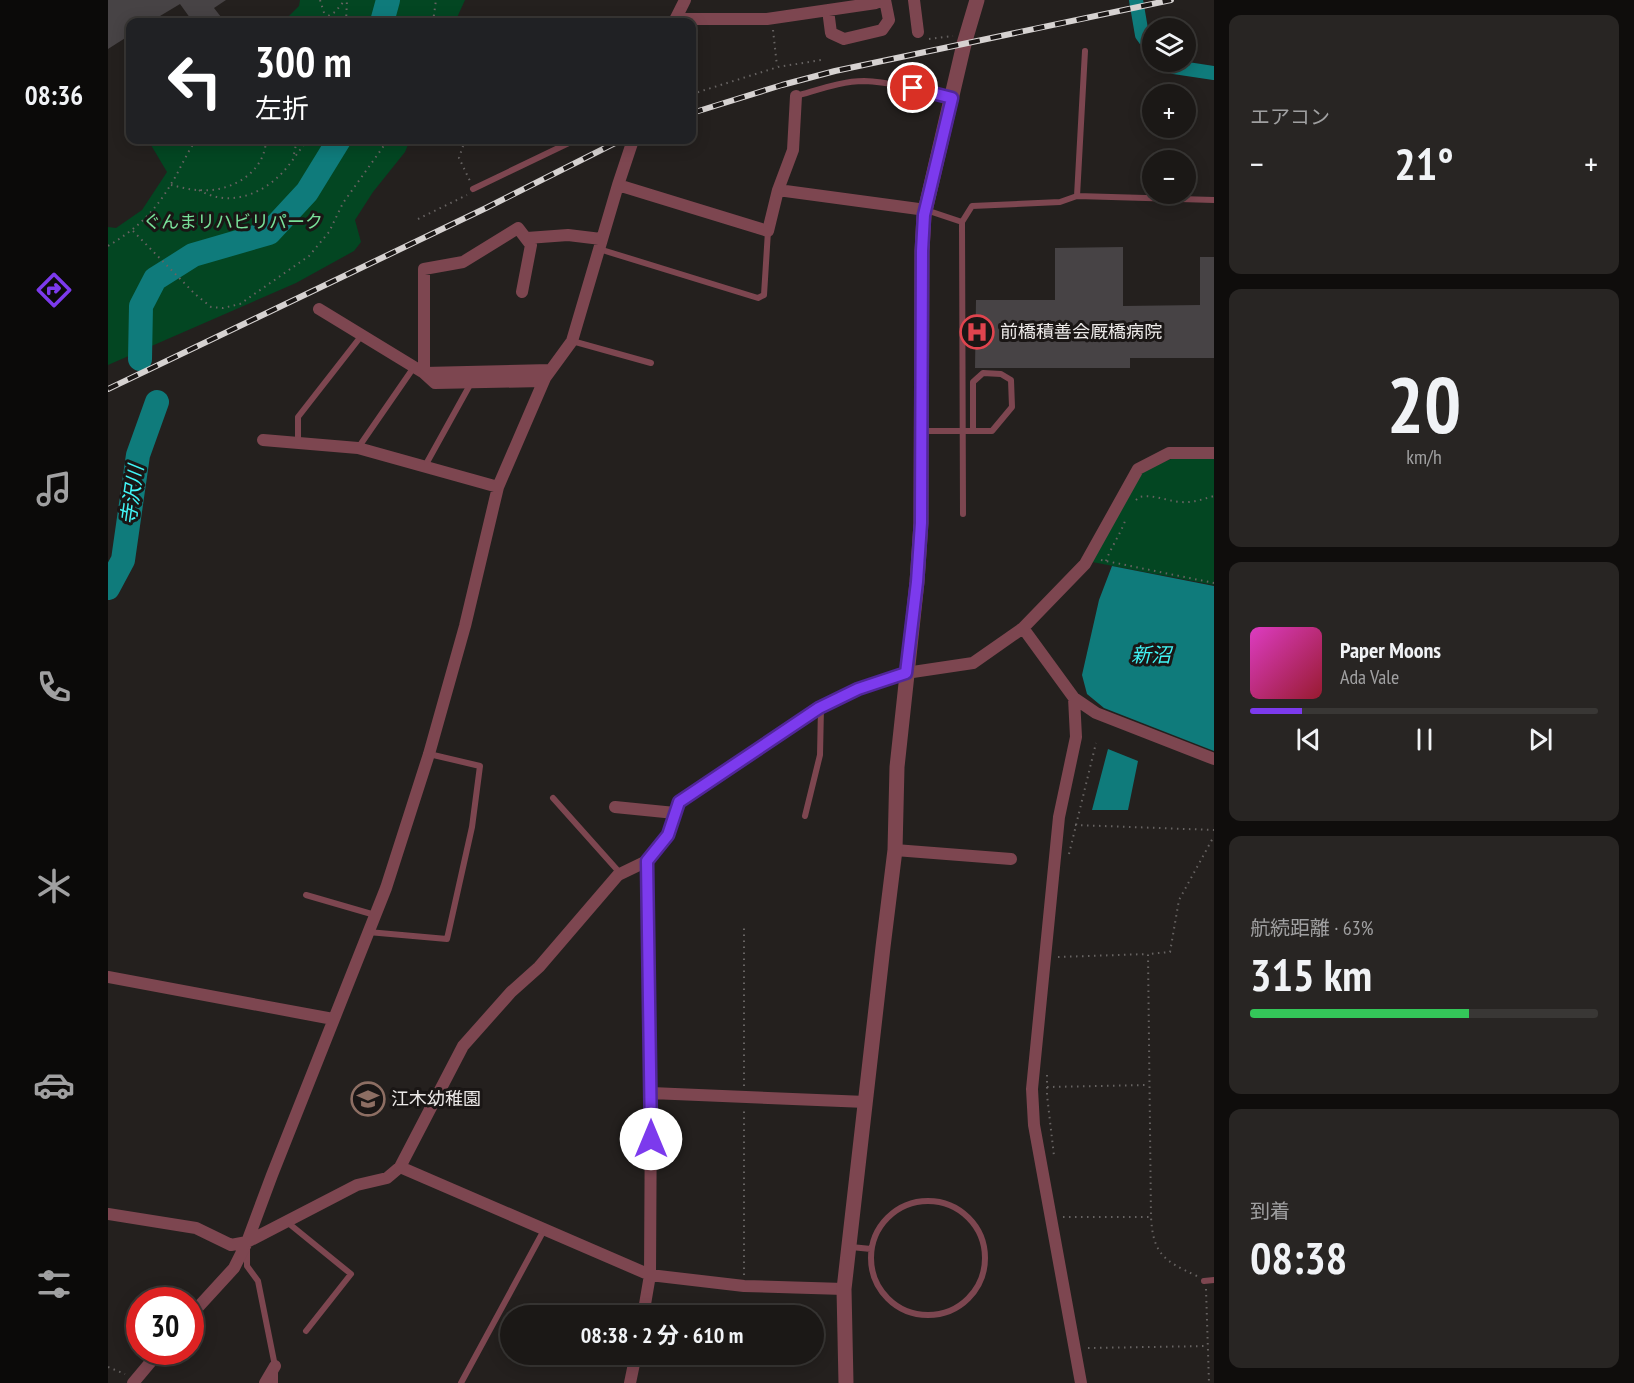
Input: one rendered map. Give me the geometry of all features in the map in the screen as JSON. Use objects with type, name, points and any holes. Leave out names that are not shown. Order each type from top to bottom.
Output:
[{"type":"street","points":[[677,18],[685,0]]},
{"type":"street","points":[[696,20],[771,18],[876,3],[883,0],[889,20],[882,30],[844,39],[831,33],[828,10]]},
{"type":"street","points":[[914,0],[920,36]]},
{"type":"street","points":[[846,1383],[844,1289],[895,850],[897,767],[921,523],[922,251],[926,210],[967,36],[972,2]]},
{"type":"street","points":[[618,185],[768,231],[778,190],[793,150],[796,96]]},
{"type":"street","points":[[204,1301],[234,1268],[247,1242],[386,888],[429,754],[465,626],[498,487],[543,381],[572,341],[632,144]]},
{"type":"street","points":[[778,190],[926,210]]},
{"type":"street","points":[[419,370],[424,269],[463,262],[518,228],[531,244],[522,292]]},
{"type":"street","points":[[527,238],[568,235],[600,244]]},
{"type":"street","points":[[319,309],[419,370],[435,383],[543,381]]},
{"type":"street","points":[[419,370],[550,370]]},
{"type":"street","points":[[263,441],[358,448],[498,487]]},
{"type":"street","points":[[108,1214],[196,1228],[231,1245],[247,1242],[357,1185],[387,1178],[400,1167],[463,1046],[511,992],[539,967],[621,873],[647,861],[668,835],[679,802],[822,706],[858,689],[906,673],[973,663],[1023,628],[1085,564],[1138,469],[1168,453],[1214,453]]},
{"type":"street","points":[[1023,628],[1074,698],[1096,713],[1214,759]]},
{"type":"street","points":[[1074,698],[1076,738],[1059,817],[1032,1089],[1034,1125],[1081,1383]]},
{"type":"street","points":[[615,807],[675,813]]},
{"type":"street","points":[[895,850],[1011,859]]},
{"type":"street","points":[[645,1305],[650,1275],[651,1093],[647,861]]},
{"type":"street","points":[[108,978],[333,1019]]},
{"type":"street","points":[[651,1093],[866,1102]]},
{"type":"street","points":[[400,1167],[650,1275],[744,1286],[844,1289]]},
{"type":"street","points":[[134,1381],[148,1365]]},
{"type":"street","points":[[630,1383],[634,1365]]},
{"type":"street","points":[[265,1383],[274,1366]]},
{"type":"lane","points":[[1077,196],[1085,51]]},
{"type":"lane","points":[[796,96],[845,83],[864,81],[913,88],[952,98]]},
{"type":"lane","points":[[473,189],[567,144]]},
{"type":"lane","points":[[963,514],[962,222],[972,206],[1060,202],[1077,196],[1214,200]]},
{"type":"lane","points":[[926,210],[962,222]]},
{"type":"lane","points":[[600,244],[758,298],[764,295],[768,231]]},
{"type":"lane","points":[[298,443],[298,417],[363,335]]},
{"type":"lane","points":[[572,341],[651,363]]},
{"type":"lane","points":[[358,448],[419,370]]},
{"type":"lane","points":[[921,431],[962,431],[973,431],[992,431],[1012,407],[1011,380],[1001,374],[983,373],[973,382],[973,431]]},
{"type":"lane","points":[[425,466],[471,382]]},
{"type":"lane","points":[[805,816],[820,755],[822,706]]},
{"type":"lane","points":[[368,932],[447,939],[472,827],[480,766],[429,754]]},
{"type":"lane","points":[[553,798],[621,873]]},
{"type":"lane","points":[[306,895],[375,915]]},
{"type":"lane","points":[[926,1201],[945,1203],[963,1212],[976,1227],[984,1245],[986,1264],[980,1283],[969,1299],[954,1310],[937,1315],[919,1315],[902,1310],[887,1299],[876,1284],[871,1267],[871,1249],[877,1230],[890,1215],[906,1205],[926,1201]]},
{"type":"lane","points":[[287,1221],[351,1274],[306,1331]]},
{"type":"lane","points":[[461,1383],[544,1230]]},
{"type":"lane","points":[[247,1242],[247,1266],[258,1281],[274,1366],[275,1383]]},
{"type":"lane","points":[[849,1247],[871,1249]]},
{"type":"lane","points":[[1204,1281],[1214,1280]]},
{"type":"path","points":[[320,0],[325,18],[335,12],[346,0]]},
{"type":"path","points":[[346,0],[346,18]]},
{"type":"path","points":[[434,18],[436,0]]},
{"type":"path","points":[[771,18],[778,67]]},
{"type":"path","points":[[920,36],[967,36]]},
{"type":"path","points":[[696,93],[778,67],[820,60]]},
{"type":"path","points":[[108,246],[133,231],[154,209],[193,144]]},
{"type":"path","points":[[170,185],[199,190],[216,190],[232,186],[249,175],[260,163],[266,144]]},
{"type":"path","points":[[293,157],[296,144]]},
{"type":"path","points":[[199,190],[212,197],[233,198],[255,193],[282,174],[304,144]]},
{"type":"path","points":[[133,231],[195,294],[211,307],[223,308],[240,304],[309,256],[329,232],[343,204],[385,144]]},
{"type":"path","points":[[418,219],[467,195],[473,189],[459,158],[464,144]]},
{"type":"path","points":[[1134,504],[1139,497],[1149,495],[1180,502],[1195,502],[1214,496]]},
{"type":"path","points":[[1126,518],[1106,561],[1214,583]]},
{"type":"path","points":[[1069,858],[1096,743]]},
{"type":"path","points":[[1075,825],[1214,830]]},
{"type":"path","points":[[1056,966],[1057,957],[1170,952],[1179,900],[1214,836]]},
{"type":"path","points":[[1148,954],[1151,1217],[1154,1239],[1164,1259],[1204,1281],[1209,1383]]},
{"type":"path","points":[[1047,1065],[1054,1156]]},
{"type":"path","points":[[1047,1087],[1150,1085]]},
{"type":"path","points":[[1061,1208],[1063,1217],[1151,1217]]},
{"type":"path","points":[[1088,1348],[1208,1346]]},
{"type":"path","points":[[108,1367],[134,1381]]},
{"type":"green space","points":[[300,0],[465,0],[457,18],[287,18],[299,6]]},
{"type":"green space","name":"ぐんまリハビリパーク","points":[[150,144],[408,144],[405,152],[373,192],[355,220],[361,242],[354,251],[296,283],[108,365],[108,227],[116,228],[142,210],[167,172]]},
{"type":"green space","points":[[1214,458],[1214,585],[1092,562],[1141,472],[1171,459]]},
{"type":"water","name":"新沼","points":[[1112,566],[1214,586],[1214,751],[1104,708],[1087,694],[1082,675],[1099,600]]},
{"type":"water","points":[[1108,749],[1138,761],[1128,810],[1092,810]]},
{"type":"building","points":[[108,0],[226,0],[214,8],[222,18],[190,18],[180,4],[157,18],[126,18],[126,38],[108,49]]},
{"type":"building","points":[[1123,247],[1123,306],[1200,305],[1200,257],[1214,257],[1214,358],[1130,358],[1130,368],[975,368],[976,300],[1055,300],[1055,248]]},
{"type":"waterway","name":"寺沢川","points":[[383,18],[388,0]]},
{"type":"waterway","points":[[1136,0],[1142,35]]},
{"type":"waterway","points":[[1196,70],[1214,73]]},
{"type":"waterway","name":"寺沢川","points":[[140,359],[141,306],[155,279],[193,255],[269,233],[307,192],[337,144]]},
{"type":"waterway","name":"寺沢川","points":[[108,588],[123,560],[138,455],[157,402]]},
{"type":"railway","points":[[696,112],[835,71],[1171,0]]},
{"type":"railway","points":[[108,389],[486,208],[613,144]]},
{"type":"place","name":"前橋積善会厩橋病院","points":[[977,332]]},
{"type":"place","name":"江木幼稚園","points":[[368,1099]]},
{"type":"route","points":[[651,1139],[647,861],[668,835],[679,802],[819,708],[858,689],[906,673],[917,582],[921,523],[924,215],[952,98],[913,88]]}]
